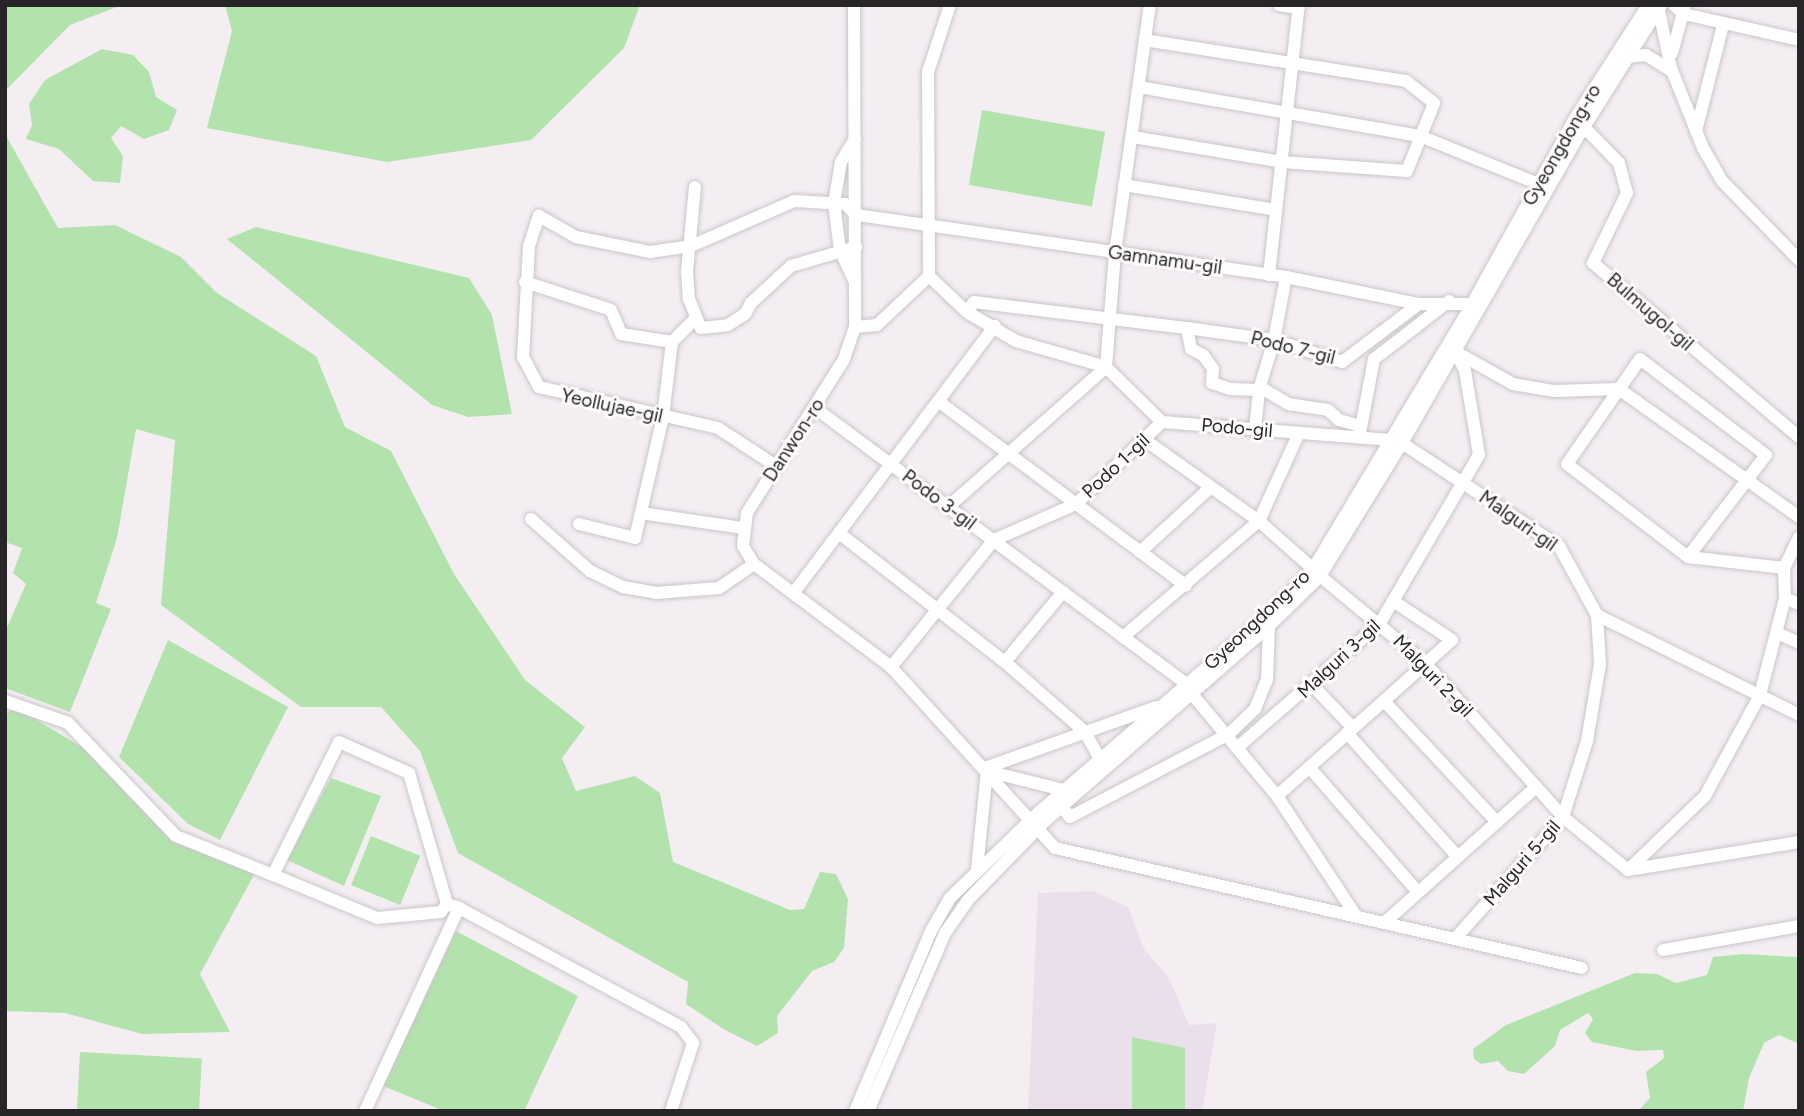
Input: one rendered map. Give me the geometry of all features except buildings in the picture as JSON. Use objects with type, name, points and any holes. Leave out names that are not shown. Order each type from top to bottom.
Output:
[{"type":"street","name":"Danwon-ro","points":[[742,528],[776,467],[843,360],[855,327],[857,215],[854,5]]},
{"type":"street","points":[[950,5],[928,72],[929,276],[967,312],[1040,351],[1105,367],[1162,422]]},
{"type":"street","points":[[948,507],[1105,367],[1107,318],[1115,253],[1150,5]]},
{"type":"street","points":[[1269,275],[1299,7],[1279,5]]},
{"type":"street","points":[[1674,5],[1723,25],[1799,40]]},
{"type":"street","points":[[1657,6],[1672,69],[1696,131],[1723,182],[1799,260]]},
{"type":"street","name":"Gyeongdong-ro","points":[[868,1111],[950,924],[1063,790],[1163,704],[1189,689],[1269,626],[1316,572],[1397,442],[1657,6]]},
{"type":"street","name":"Gyeongdong-ro","points":[[1451,349],[1472,304],[1539,184],[1657,6]]},
{"type":"street","points":[[1672,69],[1675,32],[1684,10]]},
{"type":"street","points":[[1696,131],[1723,25]]},
{"type":"street","points":[[1133,137],[1282,162],[1406,171],[1434,103],[1406,81],[1145,40]]},
{"type":"street","points":[[1627,57],[1646,55],[1672,69]]},
{"type":"street","points":[[1139,87],[1420,136],[1539,184]]},
{"type":"street","name":"Bulmugol-gil","points":[[1584,127],[1619,163],[1627,192],[1593,263],[1799,437]]},
{"type":"street","points":[[855,139],[841,162],[834,203],[839,250],[856,284]]},
{"type":"street","points":[[1124,185],[1276,210]]},
{"type":"street","points":[[695,187],[687,272],[696,318],[701,328],[728,325],[745,314],[751,303],[791,267],[839,250],[856,247]]},
{"type":"street","points":[[691,246],[794,201],[834,203]]},
{"type":"street","name":"Gamnamu-gil","points":[[834,203],[845,204],[857,215],[1286,277],[1419,304],[1449,301],[1472,304]]},
{"type":"street","name":"Yeollujae-gil","points":[[691,246],[650,252],[614,247],[576,237],[539,216],[529,246],[523,357],[539,387],[718,428],[776,467]]},
{"type":"street","points":[[855,327],[877,325],[929,276]]},
{"type":"street","points":[[1255,429],[1259,390],[1275,340],[1286,277]]},
{"type":"street","points":[[525,282],[611,310],[621,334],[673,342]]},
{"type":"street","points":[[1188,328],[1191,349],[1203,355],[1213,369],[1212,383],[1230,389],[1259,390],[1288,404],[1328,410],[1360,432],[1374,359],[1449,301]]},
{"type":"street","name":"Podo 7-gil","points":[[967,312],[974,302],[1188,328],[1275,340],[1342,362],[1419,304]]},
{"type":"street","points":[[579,524],[635,538],[663,417],[673,342],[696,318]]},
{"type":"street","points":[[795,591],[995,326]]},
{"type":"street","points":[[1451,349],[1513,384],[1553,391],[1619,389],[1746,482],[1799,517]]},
{"type":"street","name":"Malguri 3-gil","points":[[1238,747],[1380,623],[1479,455],[1465,370],[1451,349]]},
{"type":"street","points":[[1688,557],[1766,456],[1640,359],[1567,464],[1688,557],[1784,568]]},
{"type":"street","points":[[938,401],[1186,586]]},
{"type":"street","name":"Podo 3-gil","points":[[815,408],[1189,689],[1229,734],[1277,796],[1356,916]]},
{"type":"street","name":"Podo-gil","points":[[1162,422],[1299,433],[1360,432],[1397,442]]},
{"type":"street","name":"Podo 1-gil","points":[[891,667],[994,540],[1076,504],[1162,422]]},
{"type":"street","points":[[1123,637],[1186,586],[1259,520],[1299,433]]},
{"type":"street","name":"Malguri 2-gil","points":[[1145,439],[1259,520],[1316,572],[1425,663],[1563,817],[1628,870]]},
{"type":"street","name":"Malguri-gil","points":[[1397,442],[1559,546],[1597,615]]},
{"type":"street","points":[[1140,552],[1211,487]]},
{"type":"street","points":[[641,513],[742,528],[743,546],[754,564],[795,591],[891,667],[986,769],[1031,827],[1063,852],[1582,968]]},
{"type":"street","points":[[531,519],[590,571],[623,587],[656,593],[719,588],[754,564]]},
{"type":"street","points":[[839,533],[1005,662],[1085,732],[1100,759]]},
{"type":"street","points":[[1628,870],[1705,796],[1760,695],[1785,598],[1784,568],[1799,537]]},
{"type":"street","name":"Gyeongdong-ro","points":[[855,1111],[938,917],[977,869],[1061,806],[1316,572]]},
{"type":"street","points":[[1005,662],[1063,592]]},
{"type":"street","points":[[1785,598],[1799,604]]},
{"type":"street","points":[[1277,796],[1452,640],[1393,601]]},
{"type":"street","points":[[1597,615],[1799,715]]},
{"type":"street","name":"Malguri 5-gil","points":[[1455,939],[1563,817],[1587,741],[1600,664],[1597,615]]},
{"type":"street","points":[[1061,806],[1070,817],[1229,734],[1255,709],[1267,680],[1269,626]]},
{"type":"street","points":[[1777,633],[1799,643]]},
{"type":"street","points":[[1312,685],[1458,856]]},
{"type":"street","points":[[5,701],[68,723],[176,836],[377,918],[441,912],[453,906]]},
{"type":"street","points":[[1384,701],[1497,821]]},
{"type":"street","points":[[986,769],[1163,704]]},
{"type":"street","points":[[273,875],[339,742],[409,773],[453,906],[365,1111]]},
{"type":"street","points":[[1309,767],[1418,892]]},
{"type":"street","points":[[986,769],[1063,790]]},
{"type":"street","points":[[977,869],[986,769]]},
{"type":"street","points":[[1384,923],[1536,787]]},
{"type":"street","points":[[1628,870],[1799,842]]},
{"type":"street","points":[[453,906],[681,1027],[693,1043],[671,1111]]},
{"type":"street","points":[[1663,950],[1799,926]]},
{"type":"shaded area","points":[[1093,891],[1128,907],[1144,949],[1169,978],[1189,1025],[1217,1023],[1202,1111],[1028,1111],[1038,893]]},
{"type":"green space","points":[[5,5],[122,5],[70,25],[5,91]]},
{"type":"green space","points":[[225,5],[640,5],[624,48],[531,140],[387,162],[207,128],[232,31]]},
{"type":"green space","points":[[102,49],[133,55],[149,72],[156,97],[177,110],[169,130],[144,139],[121,126],[111,138],[123,156],[120,183],[93,181],[59,149],[26,139],[32,125],[29,104],[45,80]]},
{"type":"green space","points":[[982,110],[1105,132],[1092,207],[969,185]]},
{"type":"green space","points":[[5,134],[58,228],[115,225],[181,257],[217,293],[316,356],[345,427],[391,451],[454,574],[525,680],[585,727],[562,758],[576,791],[635,776],[660,793],[673,862],[790,910],[804,909],[820,872],[836,874],[848,899],[844,948],[834,962],[812,971],[777,1016],[778,1033],[757,1046],[725,1030],[686,1004],[688,982],[458,853],[420,751],[381,707],[301,707],[161,605],[175,440],[136,429],[117,538],[96,603],[111,609],[70,712],[5,688],[5,632],[26,584],[13,573],[22,548],[5,542]]},
{"type":"green space","points":[[256,227],[469,278],[492,315],[512,414],[468,417],[432,405],[227,239]]},
{"type":"green space","points":[[168,640],[288,707],[220,840],[188,824],[119,757]]},
{"type":"green space","points":[[15,707],[85,749],[170,838],[255,873],[200,974],[230,1032],[142,1034],[65,1013],[5,1011],[5,715]]},
{"type":"green space","points":[[331,778],[381,796],[344,886],[287,860]]},
{"type":"green space","points":[[371,836],[420,856],[400,905],[351,885]]},
{"type":"green space","points":[[456,931],[578,996],[524,1111],[444,1111],[383,1086]]},
{"type":"green space","points":[[1743,954],[1799,957],[1799,1044],[1779,1035],[1764,1043],[1749,1078],[1743,1111],[1638,1111],[1650,1098],[1646,1072],[1664,1058],[1663,1050],[1637,1051],[1592,1042],[1585,1033],[1593,1019],[1588,1013],[1560,1030],[1555,1046],[1524,1074],[1508,1071],[1498,1061],[1481,1064],[1474,1059],[1473,1049],[1506,1025],[1635,973],[1657,974],[1676,983],[1707,975],[1713,957]]},
{"type":"green space","points":[[1132,1037],[1185,1048],[1185,1111],[1132,1111]]},
{"type":"green space","points":[[80,1052],[202,1058],[199,1111],[77,1111]]}]
